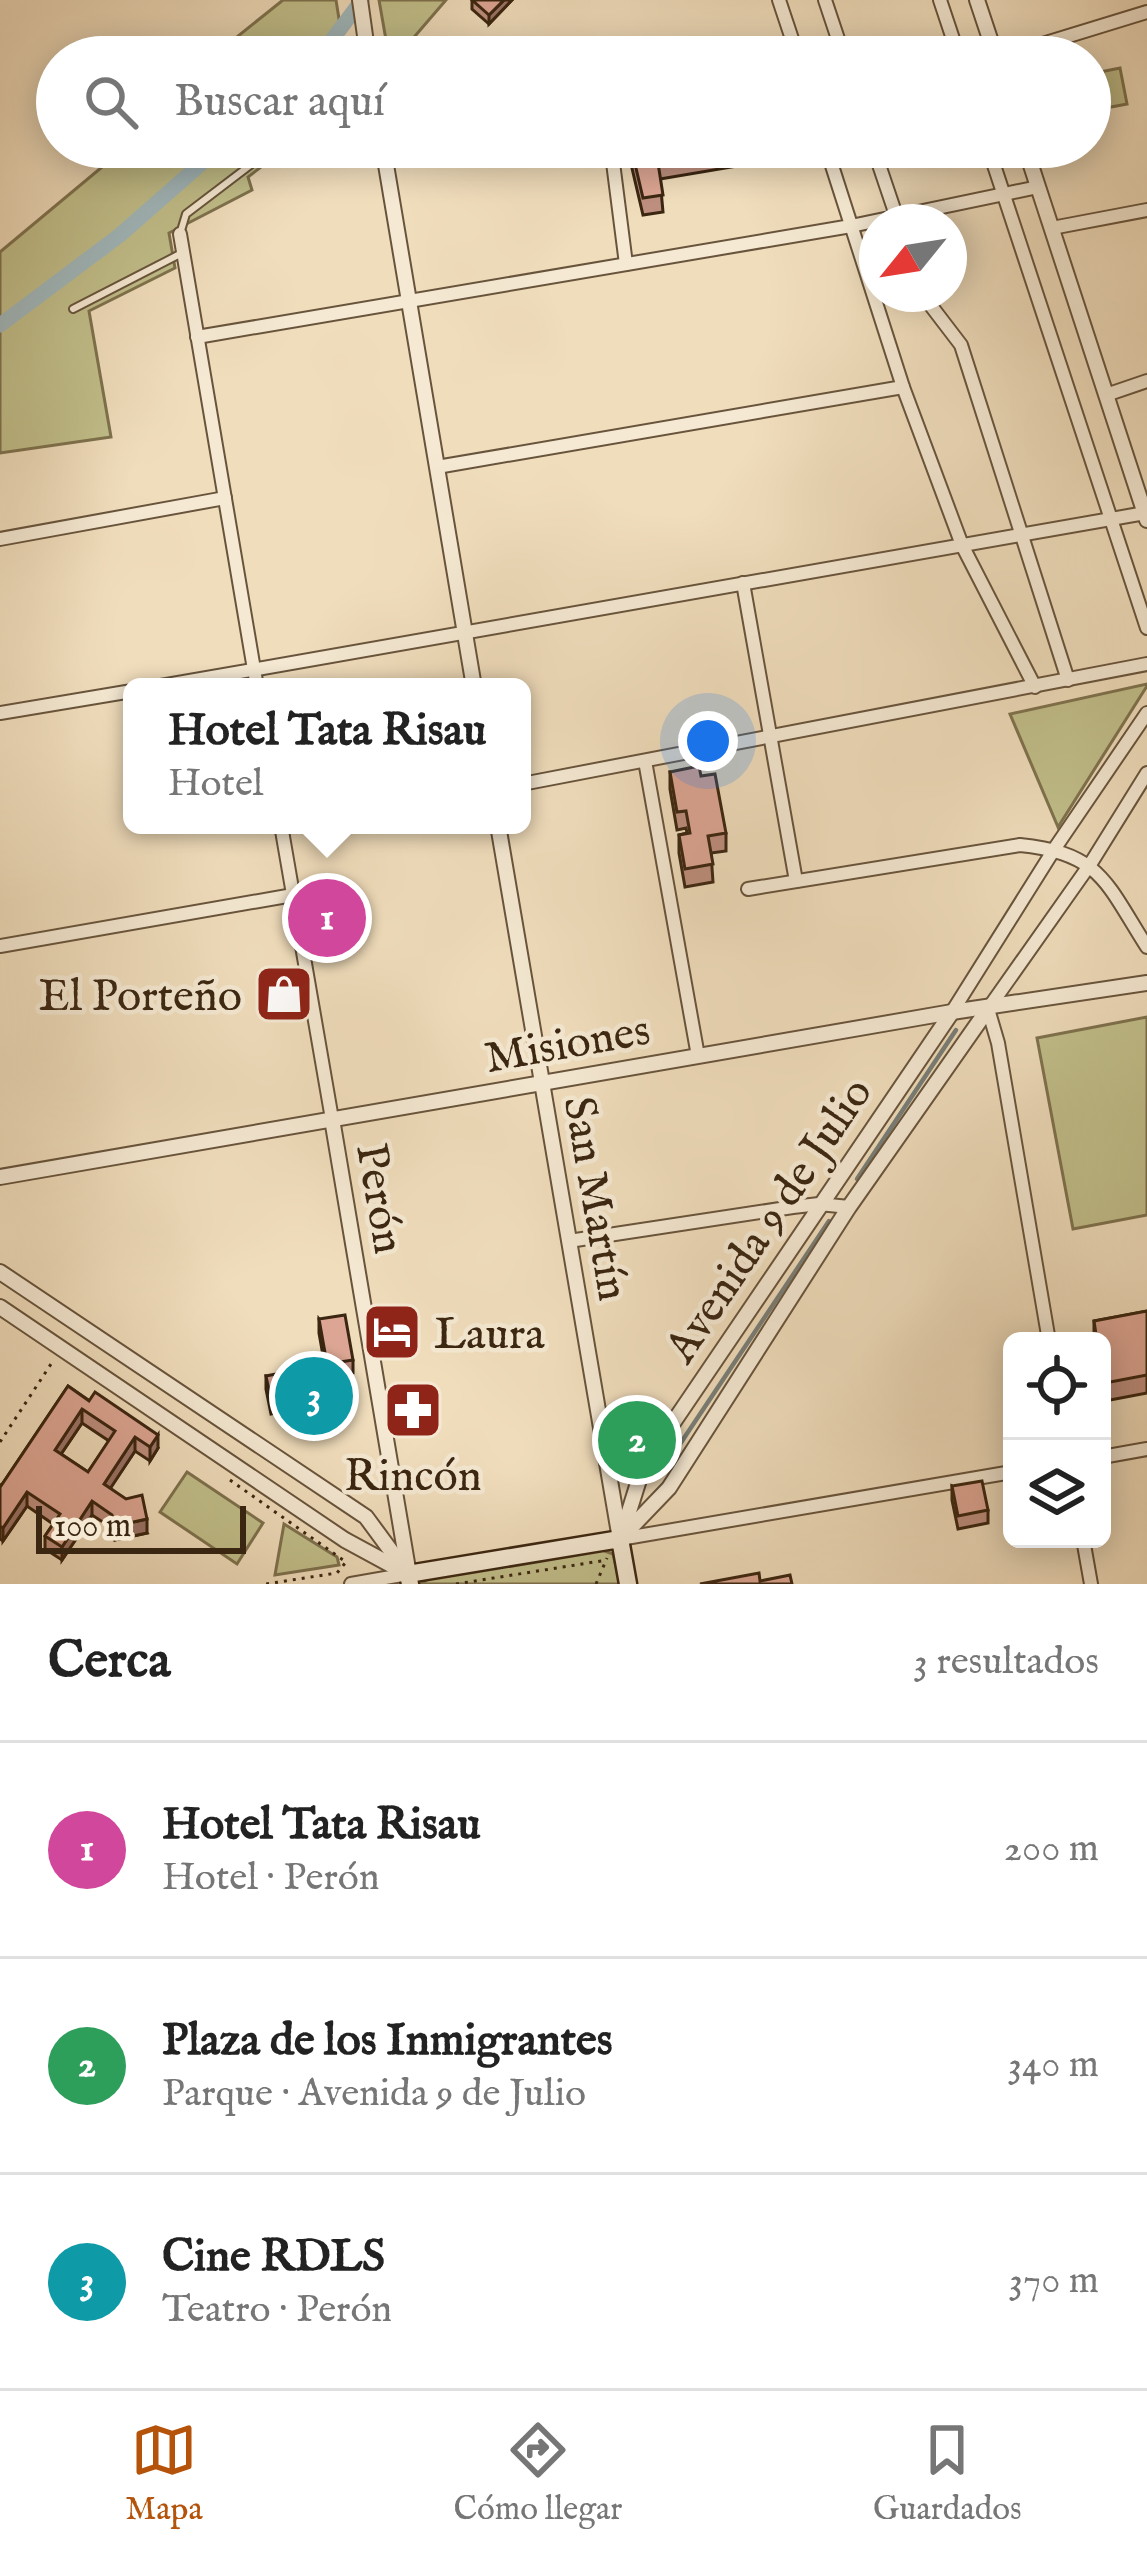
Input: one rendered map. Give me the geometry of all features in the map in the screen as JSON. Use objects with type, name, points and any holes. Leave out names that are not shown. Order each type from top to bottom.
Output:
[{"type":"main road","points":[[409,1579],[620,1539]]},
{"type":"main road","name":"San Martín","points":[[620,1539],[628,1584]]},
{"type":"street","points":[[360,0],[365,36]]},
{"type":"street","points":[[779,0],[791,36]]},
{"type":"street","points":[[825,0],[837,36]]},
{"type":"street","points":[[940,0],[951,36]]},
{"type":"street","points":[[977,0],[990,36]]},
{"type":"street","points":[[1126,0],[1131,17]]},
{"type":"street","points":[[1068,36],[1147,12]]},
{"type":"street","points":[[387,168],[472,678]]},
{"type":"street","points":[[613,168],[626,264]]},
{"type":"street","points":[[833,168],[903,387],[962,545],[1035,687]]},
{"type":"street","points":[[881,168],[892,204]]},
{"type":"street","points":[[995,168],[1147,628]]},
{"type":"street","points":[[207,678],[1146,516],[1032,168]]},
{"type":"street","points":[[961,204],[1038,187]]},
{"type":"street","points":[[1052,228],[1147,210]]},
{"type":"street","points":[[197,337],[859,225]]},
{"type":"street","points":[[180,234],[255,678]]},
{"type":"street","points":[[936,312],[961,345],[1068,680]]},
{"type":"street","points":[[1106,395],[1147,381]]},
{"type":"street","points":[[437,467],[903,387]]},
{"type":"street","points":[[0,539],[225,498]]},
{"type":"street","points":[[743,583],[796,881]]},
{"type":"street","points":[[531,782],[1147,664]]},
{"type":"street","points":[[0,713],[123,692]]},
{"type":"street","name":"Avenida 9 de Julio","points":[[620,1539],[643,1467],[952,1012],[1147,713]]},
{"type":"street","points":[[645,761],[698,1056]]},
{"type":"street","name":"Avenida 9 de Julio","points":[[620,1539],[669,1488],[849,1207],[1091,863],[1147,773]]},
{"type":"street","name":"Perón","points":[[283,834],[409,1579]]},
{"type":"street","name":"San Martín","points":[[500,834],[620,1539]]},
{"type":"street","points":[[748,889],[1020,844],[1055,848],[1091,863],[1147,946]]},
{"type":"street","points":[[0,946],[293,895]]},
{"type":"street","name":"Misiones","points":[[0,1177],[1147,982]]},
{"type":"street","points":[[988,1009],[996,1032],[1047,1332]]},
{"type":"street","points":[[569,1240],[819,1204],[849,1207]]},
{"type":"street","points":[[0,1272],[366,1517],[409,1579]]},
{"type":"street","points":[[0,1307],[409,1579]]},
{"type":"street","points":[[1111,1455],[1147,1449]]},
{"type":"street","points":[[620,1539],[1003,1474]]},
{"type":"street","points":[[1085,1548],[1091,1584]]},
{"type":"street","points":[[351,1584],[409,1579]]},
{"type":"lane","points":[[180,234],[186,214],[246,168]]},
{"type":"lane","points":[[73,309],[183,253]]},
{"type":"path","points":[[0,1442],[53,1361]]},
{"type":"path","points":[[226,1478],[346,1562],[337,1573],[266,1584]]},
{"type":"path","points":[[607,1558],[609,1571]]},
{"type":"path","points":[[456,1584],[607,1558]]},
{"type":"path","points":[[596,1584],[607,1558]]},
{"type":"shaded area","points":[[283,0],[336,0],[342,36],[238,36]]},
{"type":"shaded area","points":[[379,0],[446,0],[415,36],[385,36]]},
{"type":"shaded area","points":[[1120,68],[1127,104],[1111,107],[1111,70]]},
{"type":"shaded area","points":[[101,168],[260,168],[248,177],[252,190],[169,233],[175,268],[89,311],[111,437],[0,453],[0,252]]},
{"type":"shaded area","points":[[1147,686],[1058,827],[1010,714]]},
{"type":"shaded area","points":[[1147,1017],[1147,1215],[1073,1229],[1037,1038]]},
{"type":"shaded area","points":[[669,1414],[636,1461],[629,1463],[621,1420]]},
{"type":"shaded area","points":[[187,1472],[263,1523],[237,1564],[160,1512]]},
{"type":"shaded area","points":[[284,1524],[337,1557],[339,1565],[275,1575]]},
{"type":"shaded area","points":[[602,1550],[613,1554],[620,1584],[421,1584],[428,1579]]},
{"type":"building","points":[[472,0],[504,0],[489,15]]},
{"type":"building","points":[[636,168],[659,168],[663,195],[643,198]]},
{"type":"building","points":[[699,766],[701,776],[715,774],[726,833],[708,836],[713,864],[685,869],[679,835],[690,833],[686,811],[677,812],[670,772]]},
{"type":"building","points":[[1147,1311],[1147,1375],[1111,1382],[1111,1332],[1096,1332],[1094,1321]]},
{"type":"building","points":[[345,1315],[353,1360],[327,1364],[319,1319]]},
{"type":"building","points":[[322,1365],[327,1390],[271,1400],[266,1376]]},
{"type":"building","points":[[68,1386],[89,1401],[95,1392],[158,1435],[150,1447],[135,1437],[104,1484],[126,1499],[142,1495],[147,1519],[115,1526],[112,1515],[92,1501],[62,1547],[45,1536],[60,1514],[27,1492],[0,1526],[1,1486]],"holes":[[[82,1409],[115,1431],[88,1472],[55,1450]]]},
{"type":"building","points":[[982,1481],[988,1510],[958,1516],[952,1486]]},
{"type":"building","points":[[759,1573],[760,1581],[790,1575],[792,1584],[700,1584]]},
{"type":"waterway","points":[[335,36],[362,0]]},
{"type":"waterway","points":[[0,325],[120,235],[196,168]]},
{"type":"waterway","points":[[857,1179],[956,1030]]},
{"type":"waterway","points":[[660,1474],[829,1221]]},
{"type":"place","name":"Hotel Tata Risau","points":[[327,918]]},
{"type":"place","name":"El Porteño","points":[[284,994]]},
{"type":"place","name":"Laura","points":[[392,1332]]},
{"type":"place","name":"Cine RDLS","points":[[314,1396]]},
{"type":"place","name":"Rincón","points":[[413,1410]]},
{"type":"place","name":"Plaza de los Inmigrantes","points":[[637,1440]]}]
